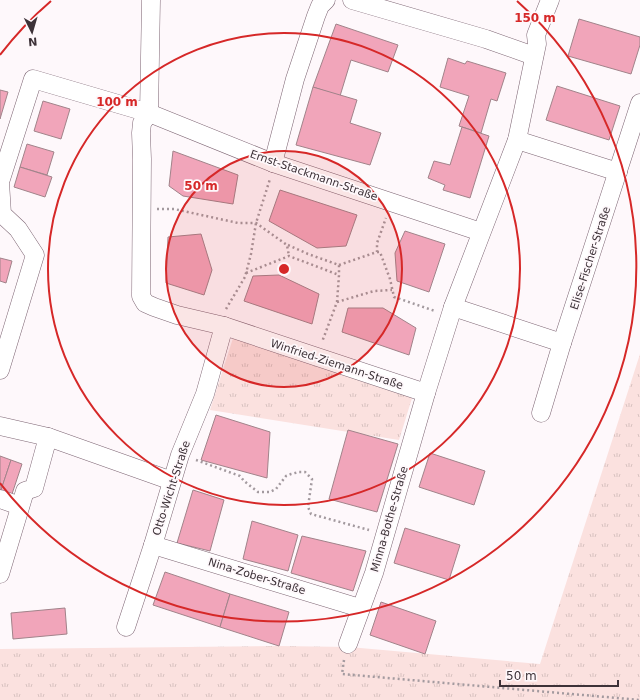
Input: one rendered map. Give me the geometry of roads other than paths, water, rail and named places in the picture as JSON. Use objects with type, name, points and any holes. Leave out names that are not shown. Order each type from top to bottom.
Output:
[{"type":"street","name":"Winfried-Ziemann-Straße","points":[[151,0],[149,113],[142,123],[141,133],[141,296],[145,303],[177,315],[224,326],[426,393]]},
{"type":"street","points":[[273,163],[295,79],[316,16],[320,6],[326,0]]},
{"type":"street","points":[[352,0],[486,39],[534,56]]},
{"type":"street","points":[[426,393],[452,311],[517,140],[537,44],[536,35],[550,0]]},
{"type":"street","name":"Ernst-Stackmann-Straße","points":[[0,370],[35,255],[18,229],[2,214],[0,182],[33,79],[149,113],[273,163],[481,232]]},
{"type":"street","name":"Elise-Fischer-Straße","points":[[541,413],[562,343],[640,102]]},
{"type":"street","points":[[517,140],[618,172]]},
{"type":"street","points":[[452,311],[562,343]]},
{"type":"street","name":"Otto-Wicht-Straße","points":[[126,627],[180,455],[205,394],[224,326]]},
{"type":"street","name":"Minna-Bothe-Straße","points":[[348,644],[374,572],[426,393]]},
{"type":"street","points":[[0,426],[48,437],[172,481]]},
{"type":"street","points":[[0,574],[24,491],[34,488],[48,437]]},
{"type":"street","points":[[0,499],[20,506]]},
{"type":"street","name":"Nina-Zober-Straße","points":[[153,545],[360,608]]}]
